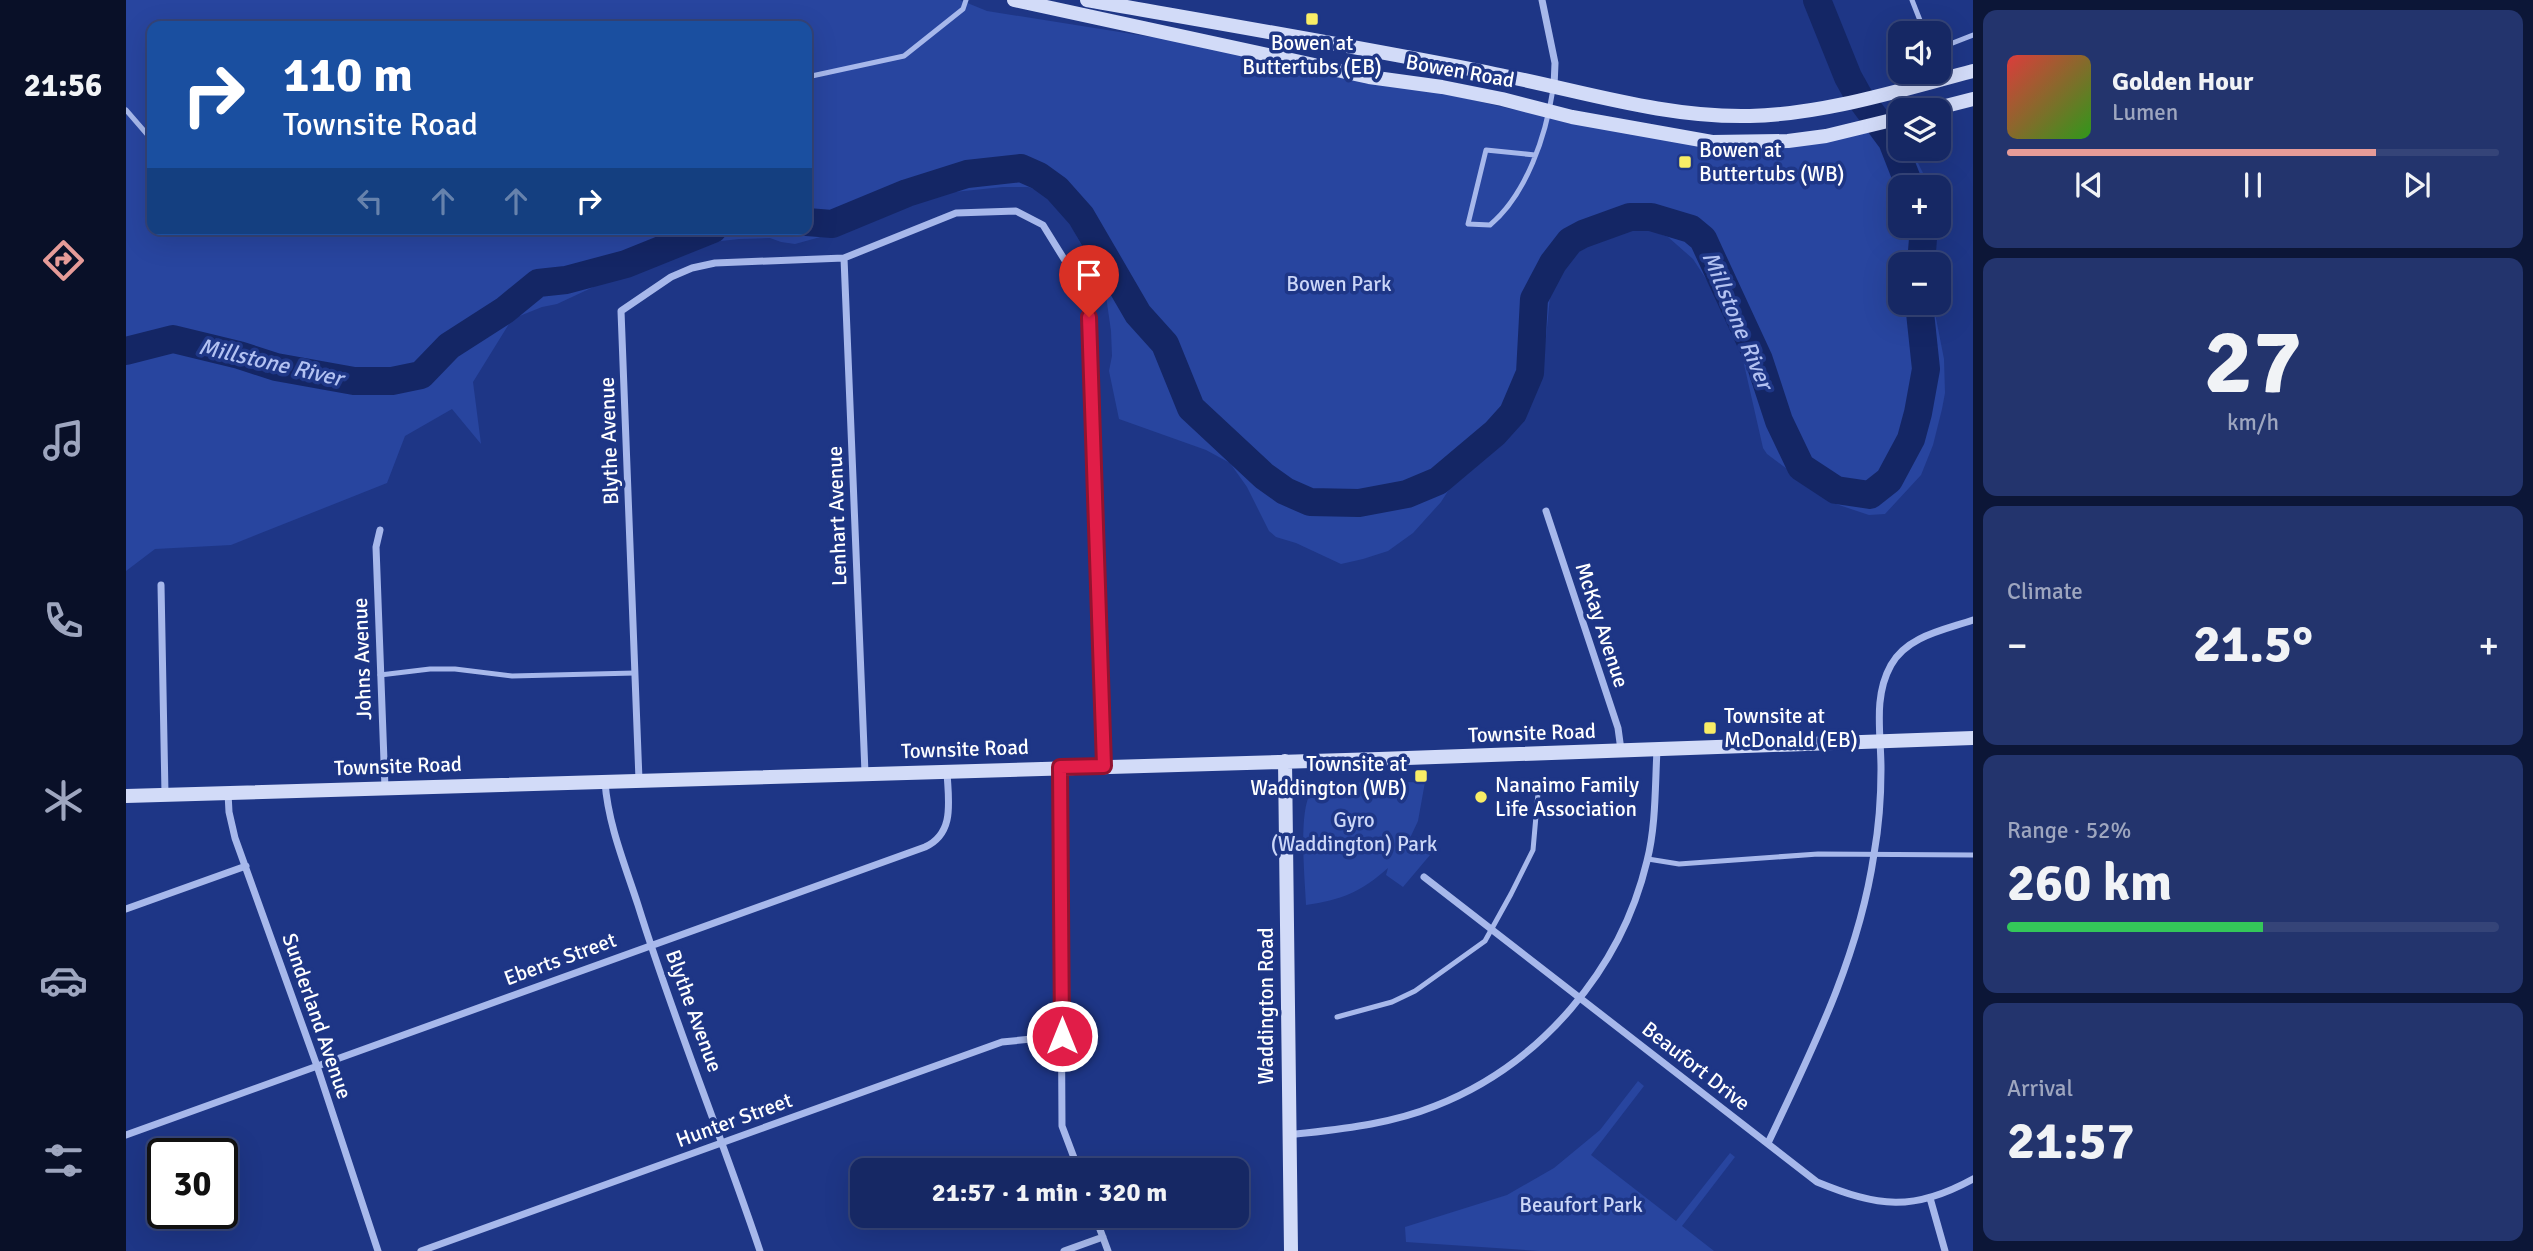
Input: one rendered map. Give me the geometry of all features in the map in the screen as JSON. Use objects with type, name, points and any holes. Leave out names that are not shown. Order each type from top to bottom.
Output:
[{"type":"street","name":"Bowen Road","points":[[1014,0],[1369,77],[1442,88],[1679,138],[1712,142],[1788,141],[1888,121]]},
{"type":"street","name":"Bowen Road","points":[[1087,0],[1142,5],[1403,55],[1670,112],[1747,116],[1798,113],[1853,102],[1973,71]]},
{"type":"street","points":[[1542,0],[1555,63],[1553,87]]},
{"type":"street","points":[[1951,105],[1973,99]]},
{"type":"street","points":[[844,258],[956,213],[1016,211],[1043,225],[1069,267],[1089,317],[1104,766]]},
{"type":"street","name":"Blythe Avenue","points":[[639,780],[621,311],[671,277],[692,268],[715,263],[844,258]]},
{"type":"street","name":"Lenhart Avenue","points":[[844,258],[865,773]]},
{"type":"street","name":"McKay Avenue","points":[[1546,511],[1618,728],[1621,750]]},
{"type":"street","name":"Johns Avenue","points":[[380,530],[376,547],[385,788]]},
{"type":"street","points":[[162,585],[165,794]]},
{"type":"street","points":[[1768,1143],[1838,989],[1865,902],[1874,855],[1881,771],[1880,693],[1884,678],[1906,646],[1973,620]]},
{"type":"street","name":"Townsite Road","points":[[126,796],[1973,738]]},
{"type":"street","points":[[1288,1135],[1364,1126],[1436,1106],[1505,1068],[1547,1033],[1581,998],[1601,970],[1626,925],[1648,859],[1657,750]]},
{"type":"street","name":"Waddington Road","points":[[1285,761],[1291,1251]]},
{"type":"street","points":[[1060,767],[1062,1126],[1074,1158]]},
{"type":"street","name":"Eberts Street","points":[[126,1135],[931,844],[942,835],[947,820],[947,771]]},
{"type":"street","name":"Blythe Avenue","points":[[605,781],[609,812],[650,945],[760,1251]]},
{"type":"street","name":"Sunderland Avenue","points":[[228,792],[232,825],[317,1066],[378,1251]]},
{"type":"street","points":[[126,909],[246,866]]},
{"type":"street","name":"Beaufort Drive","points":[[1424,877],[1817,1182],[1851,1196],[1879,1202],[1909,1202],[1949,1192],[1973,1179]]},
{"type":"street","name":"Hunter Street","points":[[421,1251],[1002,1042],[1062,1036]]},
{"type":"street","points":[[1930,1198],[1945,1251]]},
{"type":"street","points":[[1100,1228],[1108,1251]]},
{"type":"street","points":[[1064,1251],[1103,1237]]},
{"type":"lane","points":[[812,76],[904,56],[963,9],[966,0]]},
{"type":"lane","points":[[1912,0],[1920,21]]},
{"type":"lane","points":[[1137,28],[1142,5]]},
{"type":"lane","points":[[1951,44],[1973,35]]},
{"type":"lane","points":[[1535,155],[1486,150],[1468,225],[1490,225],[1504,213],[1516,196],[1535,155],[1545,131],[1553,87]]},
{"type":"lane","points":[[126,110],[147,134]]},
{"type":"lane","points":[[380,675],[430,669],[455,669],[512,676],[636,673]]},
{"type":"lane","points":[[1337,1017],[1392,1002],[1415,991],[1485,941],[1533,850],[1538,793]]},
{"type":"lane","points":[[1648,859],[1679,864],[1818,854],[1973,855]]},
{"type":"green space","name":"Bowen Park","points":[[126,0],[960,0],[987,11],[1151,37],[1210,38],[1511,109],[1681,136],[1851,134],[1888,120],[1888,161],[1917,161],[1924,175],[1888,175],[1888,238],[1930,238],[1930,252],[1888,252],[1888,315],[1935,315],[1944,359],[1945,393],[1933,445],[1921,475],[1885,514],[1869,515],[1833,503],[1767,454],[1763,448],[1741,351],[1731,325],[1693,259],[1668,237],[1636,225],[1616,225],[1581,233],[1568,244],[1551,286],[1546,338],[1539,359],[1503,421],[1469,458],[1441,502],[1413,533],[1388,551],[1341,564],[1296,543],[1276,537],[1269,531],[1247,487],[1230,463],[1206,450],[1119,419],[1109,371],[1112,356],[1111,331],[1105,289],[1069,222],[1047,193],[1028,187],[1003,187],[925,195],[888,207],[853,228],[795,244],[770,238],[739,239],[662,255],[622,278],[602,283],[557,304],[512,319],[473,382],[481,444],[452,409],[405,436],[387,483],[231,545],[155,549],[126,571]]},
{"type":"green space","name":"Gyro (Waddington) Park","points":[[1425,782],[1418,821],[1410,838],[1430,855],[1403,887],[1386,875],[1388,868],[1350,894],[1306,905],[1303,830],[1311,792],[1326,783]]},
{"type":"green space","name":"Beaufort Park","points":[[1638,1081],[1644,1086],[1591,1155],[1676,1221],[1730,1153],[1735,1157],[1682,1226],[1714,1251],[1539,1251],[1406,1242],[1405,1227],[1507,1195],[1554,1168],[1600,1130]]},
{"type":"waterway","name":"Millstone River","points":[[1817,0],[1848,77],[1892,141],[1905,175]]},
{"type":"waterway","name":"Millstone River","points":[[812,222],[832,224],[907,193],[967,174],[1021,168],[1039,176],[1057,189],[1081,216],[1138,314],[1165,344],[1191,408],[1264,476],[1285,491],[1310,502],[1359,503],[1407,494],[1438,481],[1495,433],[1513,413],[1530,373],[1534,299],[1553,263],[1570,241],[1630,217],[1651,217],[1691,229],[1703,239],[1759,360],[1779,421],[1801,467],[1836,490],[1870,495],[1889,480],[1911,439],[1926,369],[1920,315]]},
{"type":"waterway","name":"Millstone River","points":[[126,351],[173,339],[276,367],[354,381],[392,381],[421,375],[449,346],[505,310],[538,283],[566,280],[626,264],[698,235]]},
{"type":"waterway","name":"Millstone River","points":[[1922,252],[1923,238]]},
{"type":"place","name":"Bowen at Buttertubs (EB)","points":[[1312,19]]},
{"type":"place","name":"Bowen at Buttertubs (WB)","points":[[1685,162]]},
{"type":"place","name":"Townsite at McDonald (EB)","points":[[1710,728]]},
{"type":"place","name":"Townsite at Waddington (WB)","points":[[1421,776]]},
{"type":"place","name":"Nanaimo Family Life Association","points":[[1481,797]]},
{"type":"route","points":[[1062,1036],[1060,767],[1104,766],[1089,317]]}]
